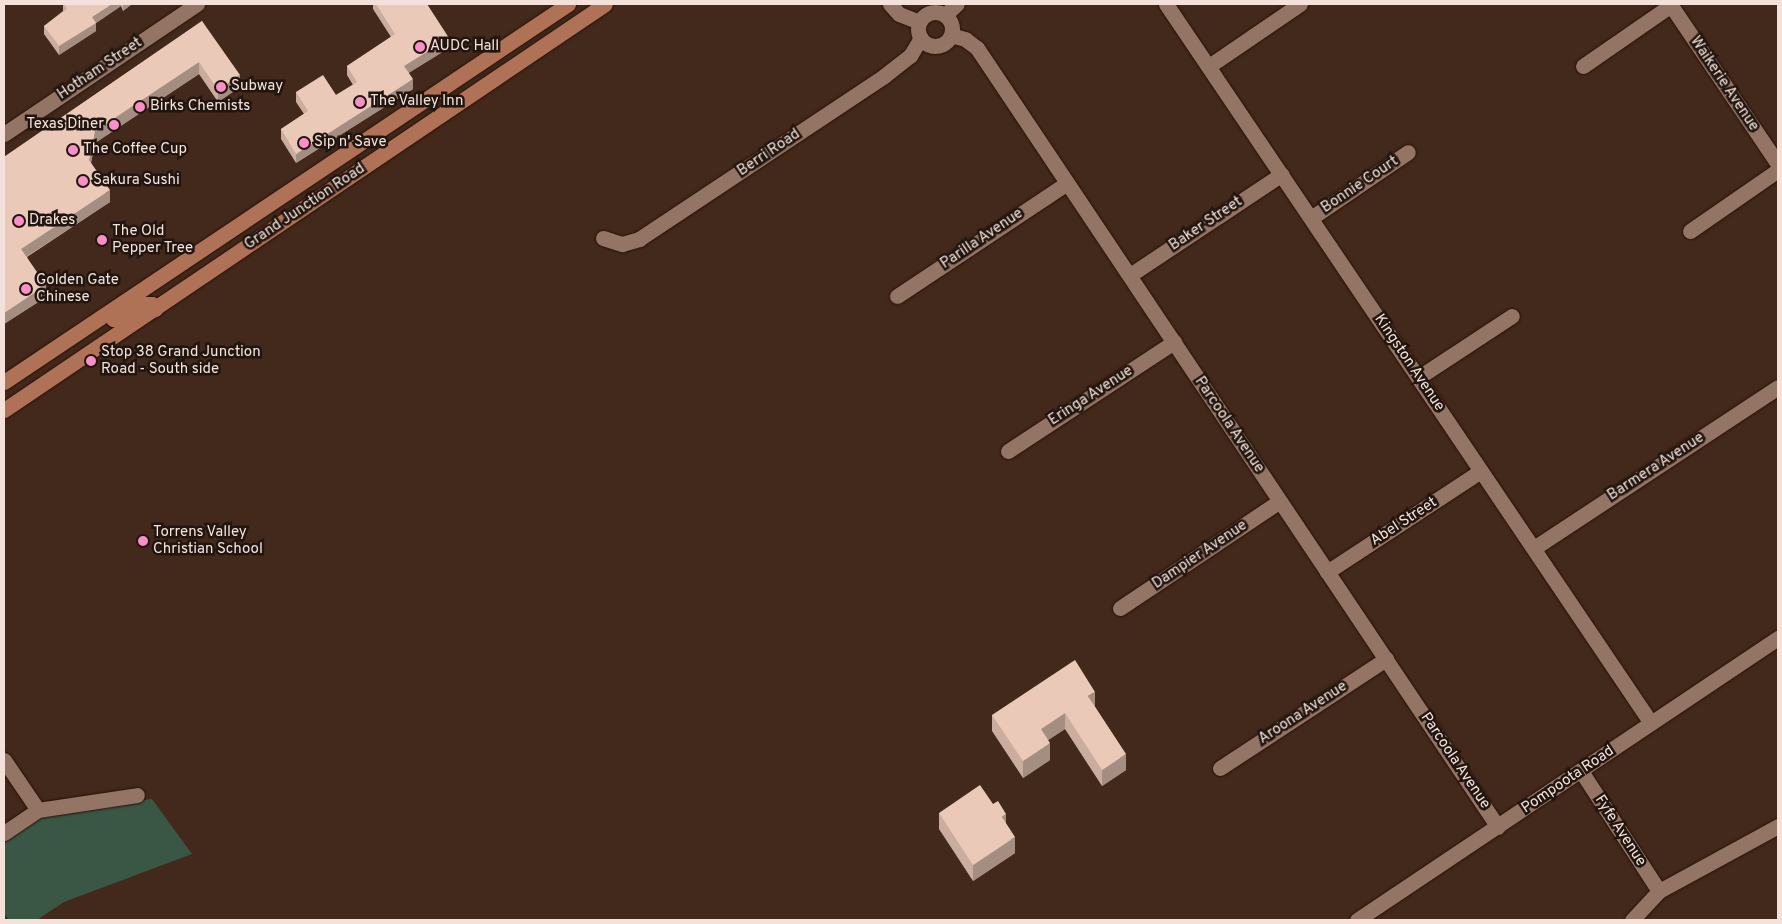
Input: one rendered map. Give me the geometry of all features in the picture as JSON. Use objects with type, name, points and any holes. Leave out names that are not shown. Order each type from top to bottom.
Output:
[{"type":"main road","name":"Grand Junction Road","points":[[4,382],[88,328],[568,4]]},
{"type":"main road","name":"Grand Junction Road","points":[[4,410],[605,4]]},
{"type":"main road","points":[[394,120],[406,139]]},
{"type":"main road","points":[[236,227],[277,226]]},
{"type":"main road","points":[[200,278],[202,251]]},
{"type":"main road","points":[[88,328],[123,316],[143,304],[152,304],[155,309]]},
{"type":"street","name":"Hotham Street","points":[[4,134],[196,4]]},
{"type":"street","points":[[890,4],[899,14],[920,22]]},
{"type":"street","points":[[946,15],[957,4]]},
{"type":"street","name":"Kingston Avenue","points":[[1166,4],[1651,723]]},
{"type":"street","points":[[1209,66],[1300,4]]},
{"type":"street","points":[[1583,66],[1671,4]]},
{"type":"street","name":"Waikerie Avenue","points":[[1671,4],[1778,164]]},
{"type":"street","points":[[935,12],[946,15],[952,25],[951,35],[940,45],[928,44],[922,38],[920,22],[935,12]]},
{"type":"street","name":"Parcoola Avenue","points":[[951,35],[965,39],[977,48],[1498,826]]},
{"type":"street","name":"Berri Road","points":[[603,238],[622,244],[639,239],[884,76],[910,56],[922,38]]},
{"type":"street","name":"Bonnie Court","points":[[1311,218],[1408,152]]},
{"type":"street","points":[[1690,231],[1778,170]]},
{"type":"street","name":"Baker Street","points":[[1130,275],[1282,174]]},
{"type":"street","name":"Parilla Avenue","points":[[897,296],[1067,183]]},
{"type":"street","points":[[1419,377],[1512,316]]},
{"type":"street","name":"Eringa Avenue","points":[[1008,451],[1174,342]]},
{"type":"street","name":"Barmera Avenue","points":[[1534,548],[1778,387]]},
{"type":"street","name":"Abel Street","points":[[1327,572],[1481,471]]},
{"type":"street","name":"Dampier Avenue","points":[[1120,608],[1280,501]]},
{"type":"street","name":"Pompoota Road","points":[[1357,920],[1778,638]]},
{"type":"street","name":"Aroona Avenue","points":[[1220,768],[1386,659]]},
{"type":"street","points":[[4,760],[38,810]]},
{"type":"street","name":"Fyfe Avenue","points":[[1581,771],[1659,891]]},
{"type":"street","points":[[4,833],[38,810],[137,795]]},
{"type":"street","points":[[1632,920],[1659,891],[1778,826]]},
{"type":"green space","points":[[152,799],[192,854],[64,902],[37,920],[9,920],[4,914],[4,843],[46,813]]},
{"type":"building","points":[[64,4],[112,4],[92,17],[96,23],[59,46],[44,26],[67,9]]},
{"type":"building","points":[[376,4],[427,4],[449,38],[404,66],[413,79],[296,154],[281,129],[308,111],[296,92],[323,75],[336,95],[357,82],[347,66],[395,34]]},
{"type":"building","points":[[202,21],[240,75],[218,90],[199,62],[95,131],[89,160],[110,190],[21,249],[46,285],[4,313],[4,157]]},
{"type":"building","points":[[1075,660],[1095,692],[1088,696],[1126,754],[1102,770],[1065,713],[1041,729],[1050,743],[1023,761],[992,715]]},
{"type":"building","points":[[980,785],[993,804],[998,801],[1006,814],[1002,817],[1015,837],[973,865],[939,813]]},
{"type":"place","name":"AUDC Hall","points":[[420,47]]},
{"type":"place","name":"Subway","points":[[221,87]]},
{"type":"place","name":"The Valley Inn","points":[[360,102]]},
{"type":"place","name":"Birks Chemists","points":[[140,107]]},
{"type":"place","name":"Texas Diner","points":[[114,125]]},
{"type":"place","name":"Sip n' Save","points":[[304,143]]},
{"type":"place","name":"The Coffee Cup","points":[[73,150]]},
{"type":"place","name":"Sakura Sushi","points":[[83,181]]},
{"type":"place","name":"Drakes","points":[[19,221]]},
{"type":"place","name":"The Old Pepper Tree","points":[[102,240]]},
{"type":"place","name":"Golden Gate Chinese","points":[[26,289]]},
{"type":"place","name":"Stop 38 Grand Junction Road - South side","points":[[91,361]]},
{"type":"place","name":"Torrens Valley Christian School","points":[[143,541]]}]
